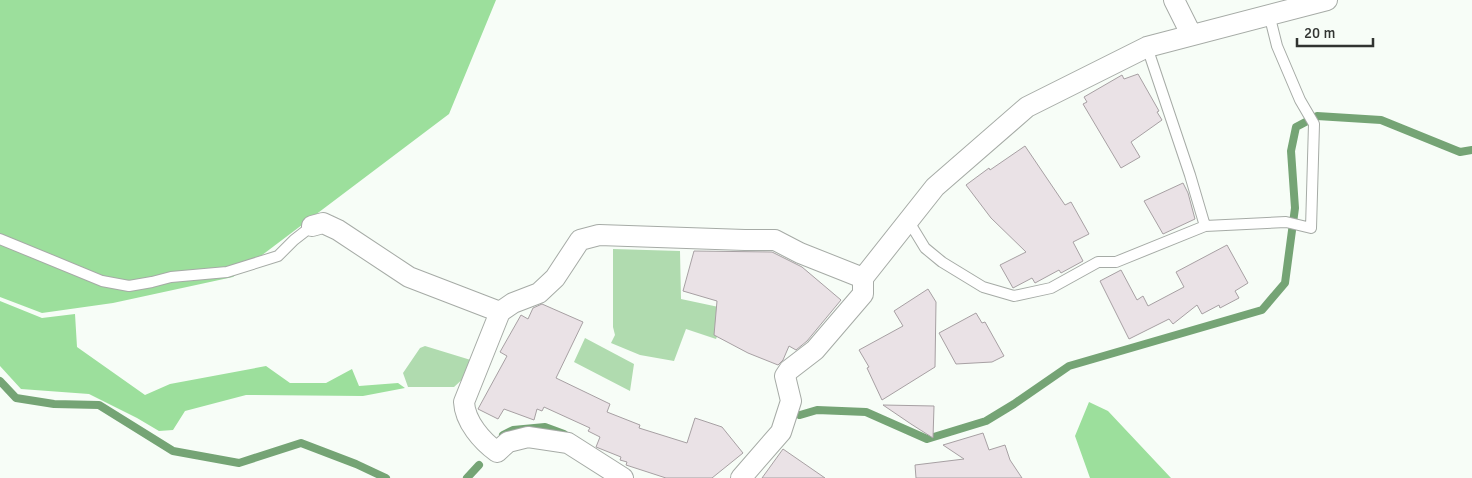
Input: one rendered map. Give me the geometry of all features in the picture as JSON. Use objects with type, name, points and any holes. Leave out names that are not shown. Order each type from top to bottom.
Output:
[{"type":"street","points":[[1174,0],[1191,34]]},
{"type":"street","points":[[741,478],[781,432],[791,401],[785,376],[788,370],[815,350],[863,294],[862,278],[935,187],[1027,107],[1147,47],[1327,0]]},
{"type":"street","points":[[312,226],[323,223],[338,230],[409,277],[500,312]]},
{"type":"street","points":[[623,478],[568,443],[528,437],[508,442],[497,452],[483,442],[464,412],[464,402],[500,312],[512,303],[538,293],[555,278],[580,240],[600,235],[775,240],[862,278]]},
{"type":"lane","points":[[908,222],[925,248],[942,262],[983,287],[1014,296],[1051,288],[1098,262],[1116,262],[1205,226],[1286,222],[1311,228],[1314,124],[1300,100],[1277,46],[1269,14]]},
{"type":"lane","points":[[1147,47],[1205,226]]},
{"type":"lane","points":[[0,239],[102,281],[129,286],[172,277],[227,272],[278,256],[312,226]]},
{"type":"green space","points":[[0,0],[496,0],[449,114],[233,277],[113,303],[42,313],[0,297]]},
{"type":"green space","points":[[613,249],[680,251],[681,299],[728,309],[716,339],[686,329],[674,361],[640,355],[611,343],[615,335],[613,327]]},
{"type":"green space","points":[[0,301],[42,318],[75,314],[77,347],[145,395],[170,384],[266,366],[290,383],[326,383],[352,369],[359,386],[398,383],[405,388],[363,396],[246,395],[185,411],[173,430],[159,431],[89,394],[21,389],[0,366]]},
{"type":"green space","points":[[585,338],[634,364],[630,391],[574,362]]},
{"type":"green space","points":[[425,346],[474,361],[466,376],[454,387],[408,387],[403,373],[420,348]]},
{"type":"green space","points":[[1089,402],[1108,411],[1171,478],[1090,478],[1075,436]]},
{"type":"building","points":[[1138,74],[1159,111],[1157,112],[1162,120],[1131,142],[1140,157],[1121,168],[1083,104],[1087,102],[1084,97],[1122,75],[1124,79]]},
{"type":"building","points":[[1025,146],[1065,205],[1071,202],[1089,234],[1073,242],[1083,261],[1061,273],[1059,270],[1035,283],[1032,278],[1013,288],[1000,265],[1026,252],[991,218],[966,185]]},
{"type":"building","points":[[1183,183],[1188,193],[1195,219],[1163,234],[1144,201]]},
{"type":"building","points":[[1227,245],[1248,283],[1235,291],[1239,298],[1220,308],[1219,305],[1202,314],[1197,305],[1173,324],[1169,319],[1129,339],[1100,281],[1121,270],[1137,300],[1143,296],[1148,306],[1184,287],[1176,272]]},
{"type":"building","points":[[694,251],[772,252],[802,267],[841,300],[807,341],[796,350],[789,346],[783,360],[778,365],[748,353],[714,335],[717,301],[683,291]]},
{"type":"building","points":[[928,289],[936,302],[935,367],[882,400],[867,368],[869,367],[859,350],[903,326],[894,311]]},
{"type":"building","points":[[542,304],[583,322],[556,378],[610,404],[607,412],[640,425],[639,428],[687,443],[695,418],[722,427],[743,453],[712,478],[666,478],[626,465],[627,462],[620,460],[621,457],[596,447],[600,437],[588,431],[590,428],[544,407],[542,411],[537,409],[534,420],[504,409],[498,419],[478,409],[507,356],[500,352],[521,315],[528,319],[533,308]]},
{"type":"building","points":[[976,313],[982,323],[985,322],[1004,356],[992,362],[956,364],[939,333]]},
{"type":"building","points":[[883,405],[934,406],[933,438],[911,424]]},
{"type":"building","points":[[983,433],[989,450],[1005,445],[1010,460],[1022,478],[916,478],[915,465],[964,459],[943,445]]},
{"type":"building","points":[[783,449],[825,478],[762,478]]},
{"type":"waterway","points":[[800,415],[817,410],[866,412],[927,439],[986,421],[1069,366],[1262,310],[1285,283],[1295,208],[1291,151],[1296,127],[1317,116],[1381,120],[1460,152],[1472,150]]},
{"type":"waterway","points":[[0,381],[16,398],[54,404],[99,405],[173,451],[239,463],[301,443],[356,464],[386,478]]},
{"type":"waterway","points":[[503,435],[513,430],[545,427],[564,434]]},
{"type":"waterway","points":[[467,478],[479,465]]}]
